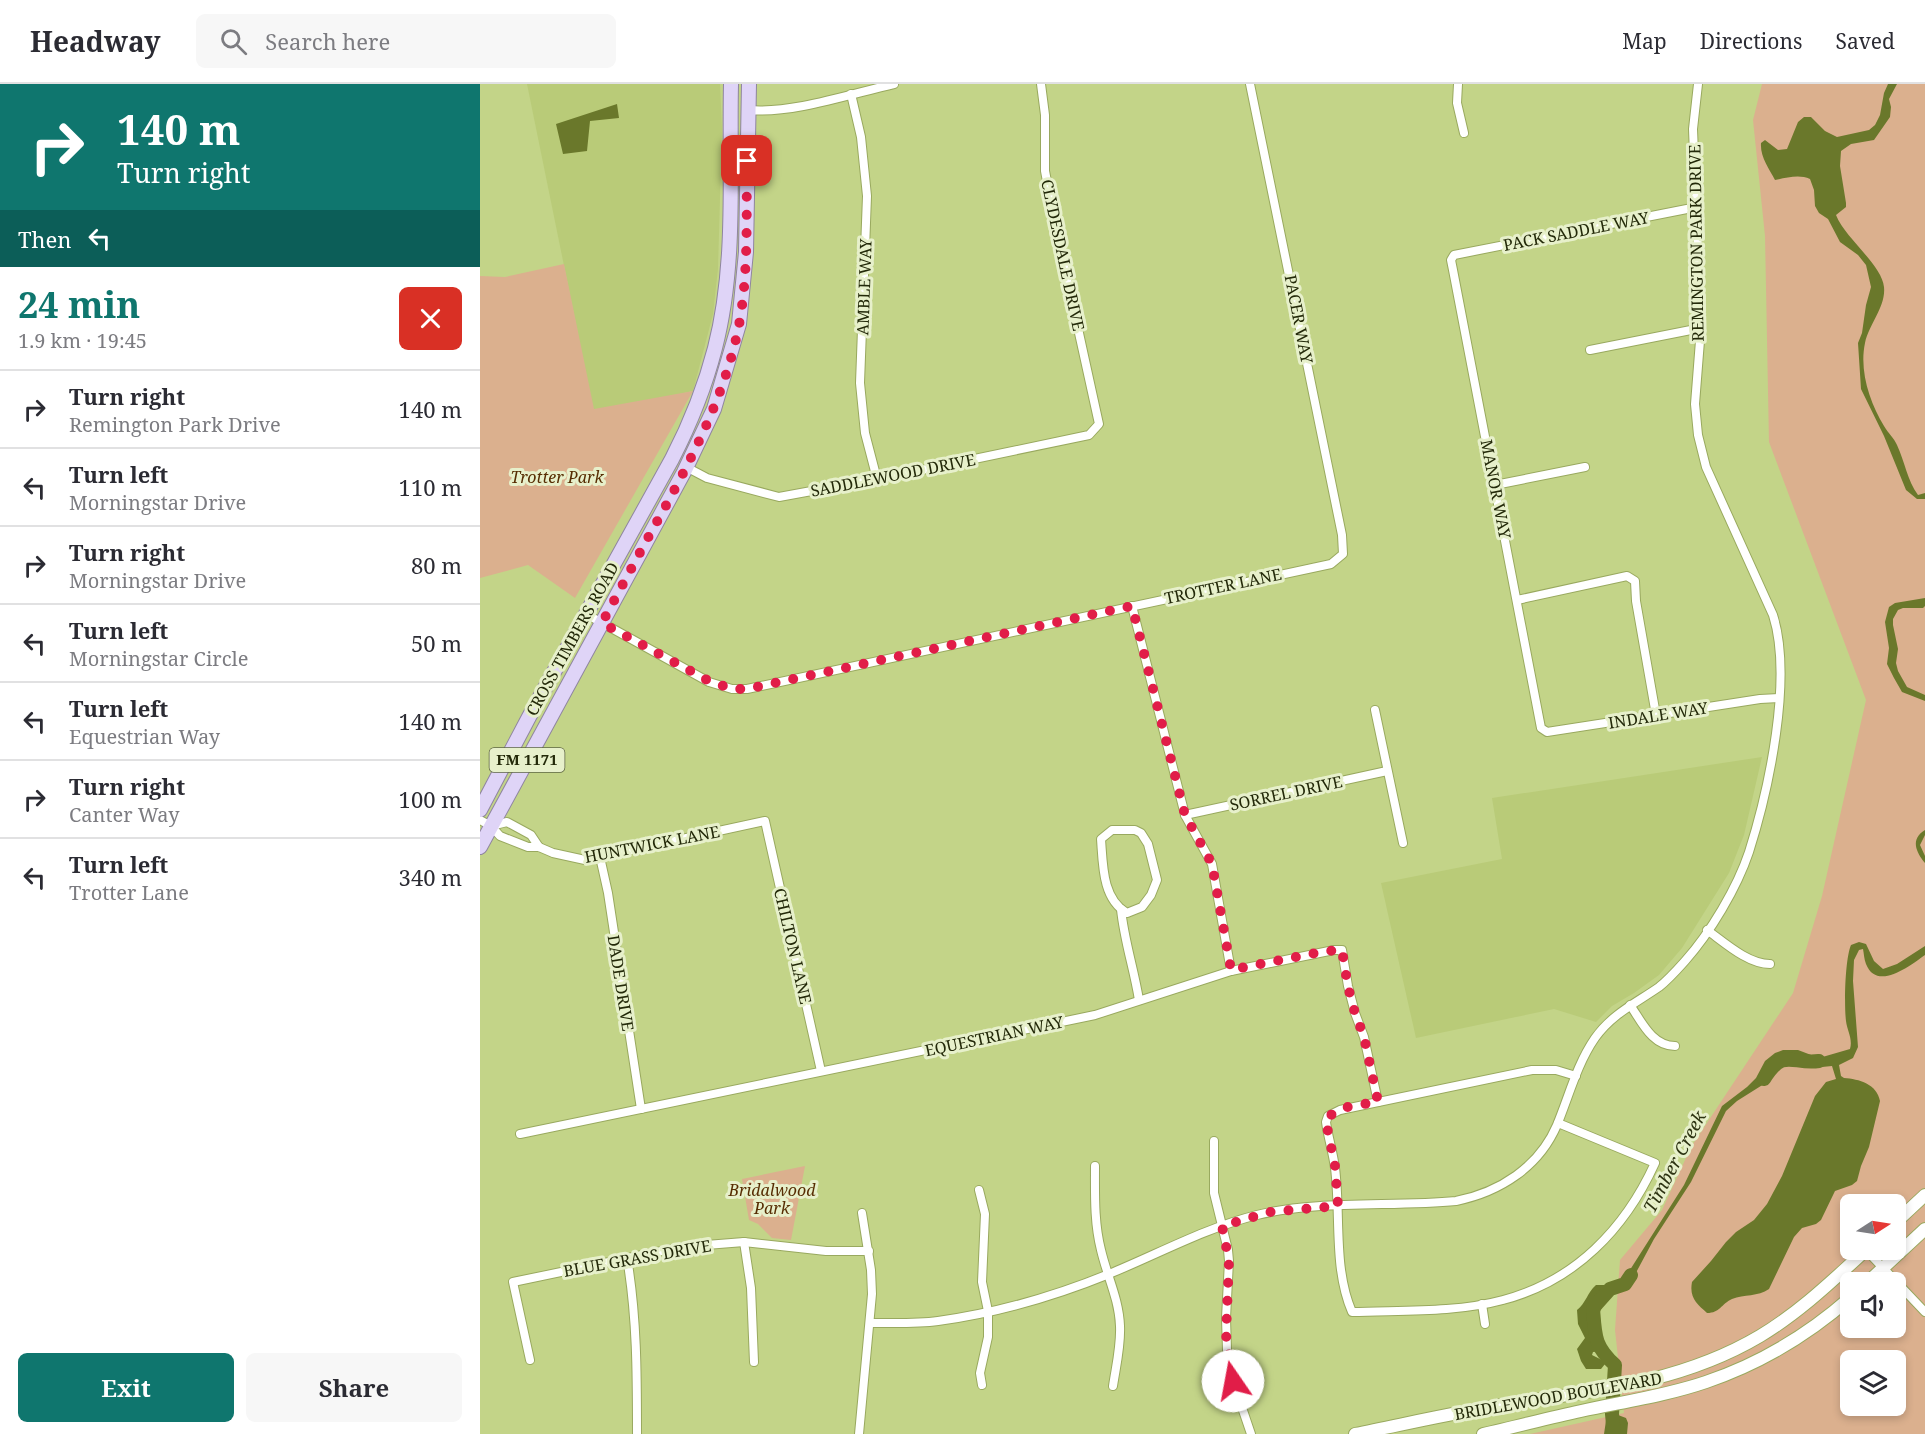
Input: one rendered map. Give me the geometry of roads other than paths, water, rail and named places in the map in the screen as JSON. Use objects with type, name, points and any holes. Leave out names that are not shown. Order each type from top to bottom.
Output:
[{"type":"main road","name":"CROSS TIMBERS ROAD","points":[[480,810],[672,459],[686,431],[708,373],[720,328],[728,260],[731,84]]},
{"type":"main road","name":"CROSS TIMBERS ROAD","points":[[480,847],[486,823],[602,623],[686,467],[714,409],[739,324],[746,252],[749,84]]},
{"type":"main road","points":[[731,108],[748,110]]},
{"type":"main road","points":[[1906,1213],[1925,1195]]},
{"type":"main road","points":[[1879,1272],[1925,1229]]},
{"type":"main road","name":"BRIDLEWOOD BOULEVARD","points":[[1355,1434],[1506,1404],[1592,1393],[1641,1383],[1693,1368],[1759,1336],[1811,1299],[1855,1260]]},
{"type":"main road","name":"BRIDLEWOOD BOULEVARD","points":[[1483,1434],[1598,1407],[1644,1399],[1706,1382],[1765,1357],[1815,1327],[1840,1307]]},
{"type":"street","points":[[748,110],[764,112],[785,109],[894,84]]},
{"type":"street","name":"CLYDESDALE DRIVE","points":[[1041,84],[1045,116],[1046,171],[1057,233],[1099,424]]},
{"type":"street","name":"PACER WAY","points":[[1250,84],[1342,535],[1343,554]]},
{"type":"street","points":[[1458,84],[1457,103],[1464,133]]},
{"type":"street","name":"REMINGTON PARK DRIVE","points":[[870,1323],[937,1321],[1057,1294],[1202,1233],[1270,1212],[1338,1206],[1440,1202],[1483,1194],[1509,1181],[1543,1150],[1558,1123],[1585,1054],[1596,1037],[1609,1021],[1669,978],[1686,960],[1707,930],[1728,896],[1748,853],[1773,750],[1781,671],[1780,645],[1773,615],[1706,467],[1698,435],[1695,404],[1701,328],[1693,129],[1698,84]]},
{"type":"street","name":"AMBLE WAY","points":[[851,94],[861,137],[867,196],[860,383],[865,433],[877,479]]},
{"type":"street","name":"PACK SADDLE WAY","points":[[1454,255],[1697,207]]},
{"type":"street","name":"MANOR WAY","points":[[1454,255],[1451,260],[1454,278],[1540,725]]},
{"type":"street","points":[[1590,350],[1701,328]]},
{"type":"street","name":"SADDLEWOOD DRIVE","points":[[686,467],[707,478],[779,497],[1089,435],[1099,424]]},
{"type":"street","points":[[1495,485],[1585,467]]},
{"type":"street","name":"TROTTER LANE","points":[[586,614],[709,681],[732,689],[747,689],[1331,564],[1343,554]]},
{"type":"street","points":[[1517,600],[1627,576],[1632,578],[1635,581],[1636,601],[1656,715]]},
{"type":"street","points":[[1132,606],[1185,815],[1212,864],[1231,970]]},
{"type":"street","name":"INDALE WAY","points":[[1540,725],[1547,732],[1779,698]]},
{"type":"street","points":[[1375,710],[1403,843]]},
{"type":"street","name":"SORREL DRIVE","points":[[1185,815],[1387,771]]},
{"type":"street","name":"HUNTWICK LANE","points":[[486,823],[500,836],[528,848],[539,847],[570,858],[585,860],[765,821]]},
{"type":"street","name":"CHILTON LANE","points":[[765,821],[821,1071]]},
{"type":"street","name":"HUNTWICK LANE","points":[[486,823],[507,822],[531,835],[539,847]]},
{"type":"street","points":[[1121,909],[1127,913],[1142,907],[1151,895],[1157,880],[1148,844],[1141,832],[1135,830],[1112,830],[1101,839],[1103,866],[1110,895],[1121,909],[1123,934],[1128,945],[1139,1000]]},
{"type":"street","name":"DADE DRIVE","points":[[600,857],[608,893],[641,1109]]},
{"type":"street","points":[[1707,930],[1746,956],[1761,964],[1770,964]]},
{"type":"street","name":"EQUESTRIAN WAY","points":[[519,1134],[1095,1015],[1231,970],[1326,951],[1342,950],[1348,987],[1364,1037],[1378,1102]]},
{"type":"street","points":[[1630,1005],[1659,1042],[1666,1046],[1675,1046]]},
{"type":"street","points":[[1558,1123],[1655,1163],[1647,1181],[1622,1221],[1591,1254],[1557,1278],[1538,1288],[1502,1301],[1460,1307],[1352,1312],[1347,1299],[1342,1270],[1335,1166],[1326,1122],[1328,1116],[1340,1110],[1532,1070],[1556,1070],[1575,1076]]},
{"type":"street","points":[[1214,1141],[1212,1180],[1229,1261],[1227,1350],[1233,1381],[1251,1434]]},
{"type":"street","points":[[1095,1166],[1098,1234],[1101,1251],[1116,1296],[1120,1326],[1113,1386]]},
{"type":"street","points":[[979,1190],[985,1214],[982,1274],[988,1311],[988,1337],[980,1373],[982,1385]]},
{"type":"street","points":[[859,1434],[870,1323],[871,1282],[869,1251],[862,1213]]},
{"type":"street","points":[[744,1242],[751,1288],[754,1362]]},
{"type":"street","name":"BLUE GRASS DRIVE","points":[[530,1360],[513,1282],[681,1247],[744,1242],[826,1251],[869,1251]]},
{"type":"street","points":[[627,1258],[636,1339],[637,1434]]},
{"type":"street","points":[[1876,1260],[1925,1312]]},
{"type":"street","points":[[1482,1304],[1485,1324]]},
{"type":"waterway","name":"Timber Creek","points":[[1764,1079],[1771,1069],[1783,1060],[1819,1061]]},
{"type":"waterway","name":"Timber Creek","points":[[1614,1434],[1612,1414],[1615,1365],[1599,1346],[1594,1326],[1593,1308],[1610,1289],[1625,1284],[1631,1275]]},
{"type":"park label","name":"Trotter Park","points":[[557,477]]},
{"type":"park label","name":"Bridalwood Park","points":[[772,1199]]}]
